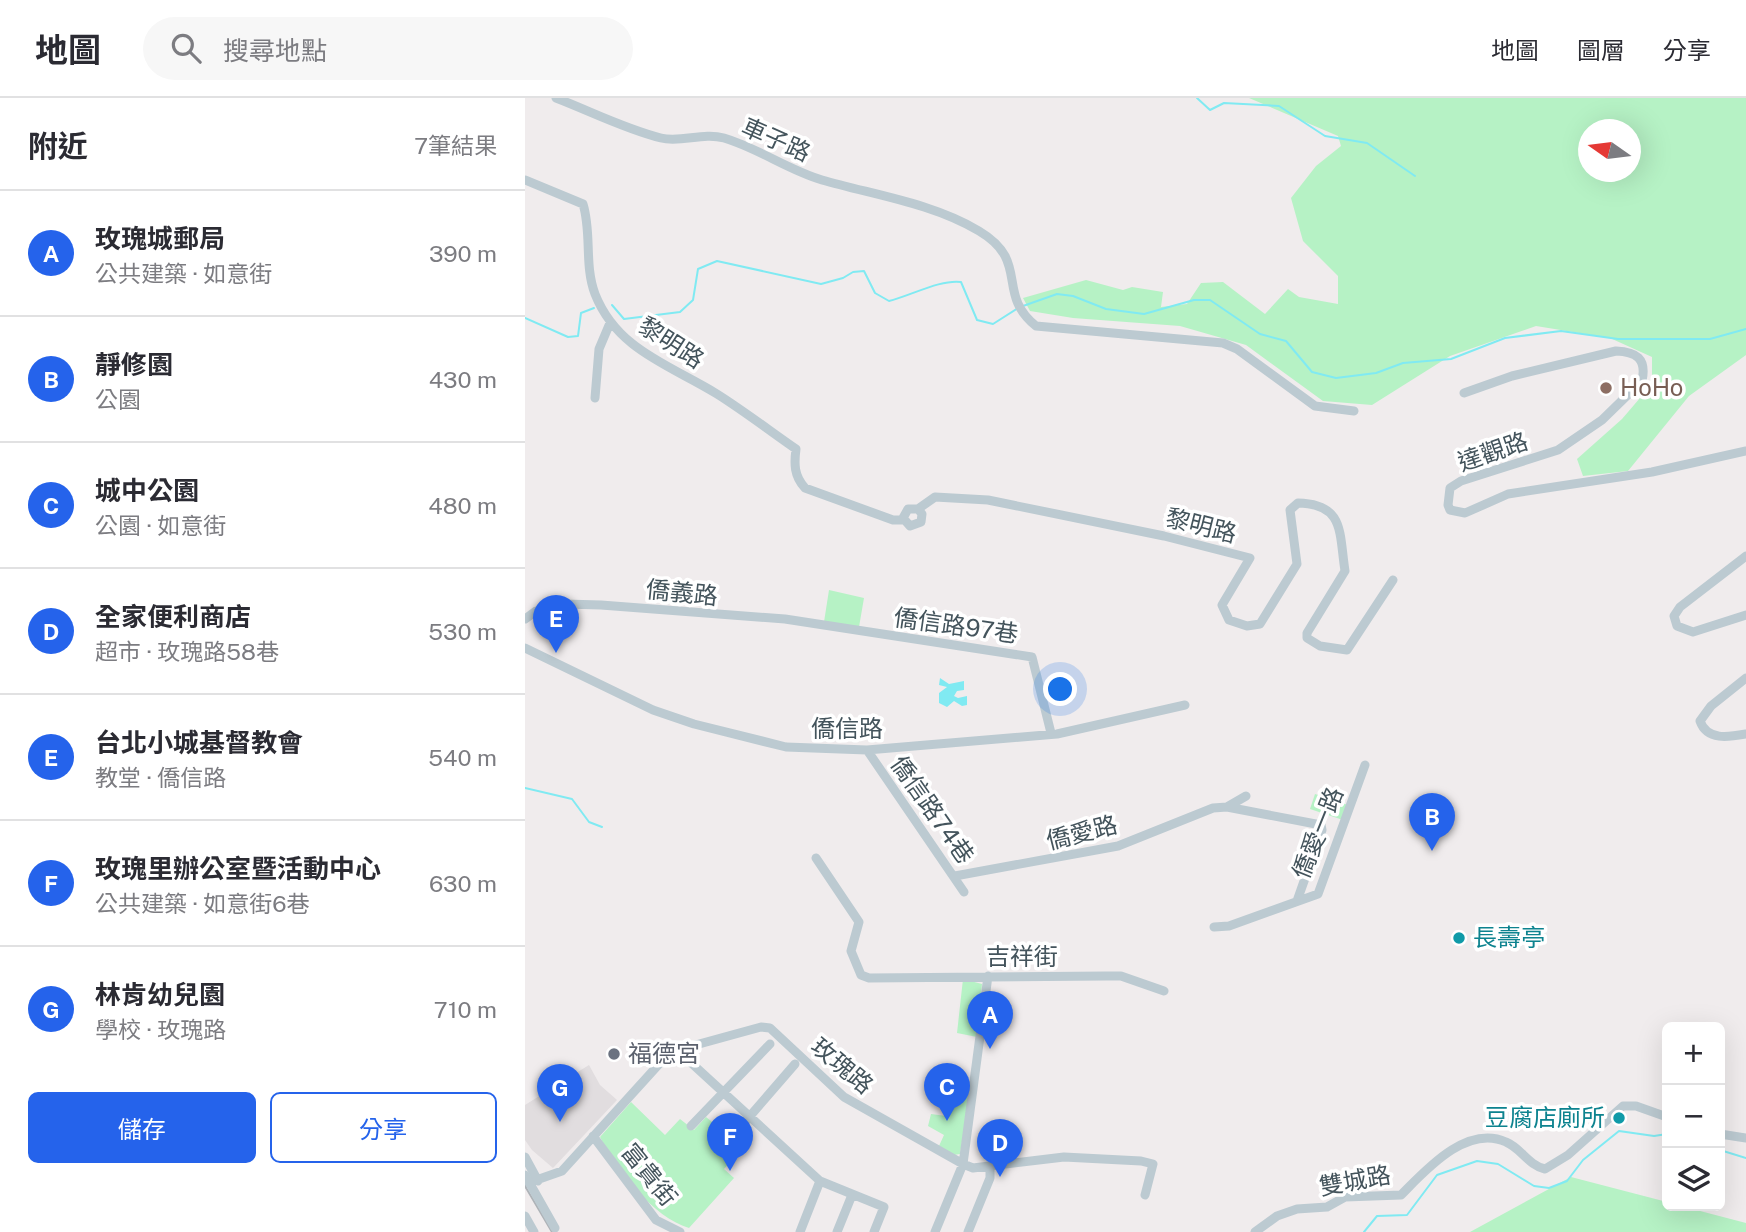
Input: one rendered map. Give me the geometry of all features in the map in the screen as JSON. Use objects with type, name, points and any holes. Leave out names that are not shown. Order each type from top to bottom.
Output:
[{"type":"street","name":"車子路","points":[[556,98],[664,139],[709,135],[725,138],[807,175],[934,210],[980,231],[1002,248],[1010,264],[1012,295],[1024,316],[1036,326],[1056,330],[1223,343],[1237,349],[1315,406],[1354,411]]},
{"type":"street","name":"黎明路","points":[[525,180],[583,204],[591,281],[610,323],[637,350],[716,393],[796,449],[794,464],[798,480],[805,488],[885,516],[904,518],[910,526],[918,526],[920,511],[935,497],[988,500],[1164,536],[1250,558],[1222,605],[1229,620],[1247,626],[1261,624],[1297,564],[1290,510],[1298,503],[1326,508],[1337,519],[1345,571],[1307,633],[1310,642],[1320,646],[1347,650],[1393,580]]},
{"type":"street","points":[[594,398],[599,349],[610,323]]},
{"type":"street","name":"達觀路","points":[[1464,393],[1538,369],[1616,351],[1632,352],[1642,359],[1645,370],[1642,381],[1630,394],[1579,438],[1558,450],[1461,481],[1450,488],[1448,505],[1456,512],[1465,513],[1508,494],[1652,472],[1746,450]]},
{"type":"street","name":"黎明路","points":[[904,518],[911,508],[920,511]]},
{"type":"street","points":[[1746,556],[1680,607],[1674,616],[1677,626],[1693,632],[1746,615]]},
{"type":"street","name":"僑義路","points":[[525,619],[537,611],[564,604],[601,605],[785,620],[837,629]]},
{"type":"street","name":"僑信路97巷","points":[[837,629],[1032,657],[1051,733]]},
{"type":"street","name":"僑信路","points":[[525,648],[624,697],[694,724],[786,747],[867,750],[1051,733],[1185,705]]},
{"type":"street","points":[[1746,678],[1711,706],[1700,721],[1709,734],[1725,738],[1746,734]]},
{"type":"street","name":"僑信路74巷","points":[[867,750],[964,892]]},
{"type":"street","name":"僑愛一路","points":[[1214,927],[1229,926],[1318,894],[1323,888],[1366,765]]},
{"type":"street","points":[[1227,807],[1246,796]]},
{"type":"street","points":[[1227,807],[1321,825],[1322,830],[1297,901]]},
{"type":"street","name":"僑愛路","points":[[955,876],[1118,846],[1213,808],[1227,807]]},
{"type":"street","name":"吉祥街","points":[[816,858],[859,922],[851,951],[861,975],[878,978],[1121,976],[1164,991]]},
{"type":"street","points":[[935,1232],[963,1164],[988,976]]},
{"type":"street","name":"玫瑰路","points":[[525,1184],[562,1171],[661,1061],[676,1049],[761,1027],[770,1028],[844,1097],[963,1164],[973,1168],[1064,1157],[1141,1161],[1153,1164],[1145,1195]]},
{"type":"street","points":[[691,1126],[770,1044]]},
{"type":"street","points":[[676,1049],[820,1181],[884,1207],[874,1232]]},
{"type":"street","points":[[731,1138],[795,1065]]},
{"type":"street","name":"雙城路","points":[[1255,1232],[1277,1216],[1297,1209],[1327,1207],[1345,1197],[1401,1195],[1448,1149],[1488,1139],[1505,1141],[1538,1167],[1545,1169],[1568,1155],[1622,1106],[1636,1106],[1662,1115]]},
{"type":"street","points":[[1725,1135],[1746,1138]]},
{"type":"street","name":"富貴街","points":[[593,1136],[656,1220],[680,1232]]},
{"type":"street","points":[[525,1157],[538,1181]]},
{"type":"street","points":[[968,1232],[990,1178],[990,1166]]},
{"type":"street","points":[[525,1175],[556,1230]]},
{"type":"street","points":[[800,1232],[820,1181]]},
{"type":"street","points":[[837,1232],[852,1195]]},
{"type":"street","points":[[525,1216],[533,1232]]},
{"type":"street","points":[[525,1222],[533,1232]]},
{"type":"shaded area","points":[[589,1065],[600,1085],[617,1100],[553,1168],[532,1150],[525,1140],[525,1105]]},
{"type":"green space","points":[[1249,98],[1746,98],[1746,355],[1689,396],[1628,471],[1583,476],[1577,459],[1622,419],[1652,384],[1652,357],[1610,338],[1536,326],[1450,356],[1372,405],[1323,401],[1246,345],[1180,326],[1073,318],[1030,311],[1023,298],[1086,280],[1123,290],[1132,287],[1163,292],[1161,307],[1187,304],[1201,283],[1223,282],[1265,314],[1288,289],[1299,297],[1338,304],[1338,276],[1303,241],[1291,198],[1316,166],[1341,146],[1338,136]]},
{"type":"green space","points":[[829,590],[864,598],[859,627],[824,622]]},
{"type":"green space","points":[[1315,794],[1348,805],[1343,820],[1310,809]]},
{"type":"green space","points":[[963,979],[982,984],[977,1037],[957,1033]]},
{"type":"green space","points":[[950,1089],[970,1092],[960,1154],[954,1155],[939,1146],[944,1135],[928,1126],[931,1114],[946,1116]]},
{"type":"green space","points":[[631,1102],[665,1135],[680,1119],[694,1130],[706,1117],[717,1126],[713,1130],[722,1138],[718,1143],[734,1158],[724,1169],[734,1178],[689,1228],[662,1214],[637,1191],[600,1137]]},
{"type":"green space","points":[[1571,1177],[1662,1201],[1662,1211],[1700,1211],[1746,1223],[1746,1232],[1470,1232]]},
{"type":"water","points":[[940,678],[949,684],[964,681],[964,690],[957,691],[954,696],[967,696],[967,705],[962,706],[954,701],[947,707],[939,703],[939,693],[947,687],[939,685]]},
{"type":"waterway","points":[[1197,98],[1210,110],[1224,103],[1279,106],[1325,136],[1367,143],[1415,176]]},
{"type":"waterway","points":[[612,305],[624,319],[680,312],[693,300],[698,269],[717,261],[821,284],[843,278],[853,272],[864,271],[875,293],[889,301],[935,285],[961,282],[977,320],[993,324],[1018,308]]},
{"type":"waterway","points":[[1023,306],[1057,294],[1073,296],[1106,309],[1144,314],[1194,300],[1210,300],[1260,334],[1286,341],[1312,372],[1336,378],[1376,373],[1403,363],[1451,359],[1505,338],[1561,331],[1618,339],[1710,339],[1746,329]]},
{"type":"waterway","points":[[525,318],[568,337],[578,336],[581,313],[594,308]]},
{"type":"waterway","points":[[525,788],[572,799],[589,822],[602,827]]},
{"type":"waterway","points":[[1364,1232],[1377,1216],[1407,1215],[1437,1175],[1477,1161],[1498,1164],[1534,1186],[1549,1188],[1567,1181],[1583,1160],[1619,1131],[1662,1135]]},
{"type":"waterway","points":[[1725,1152],[1746,1158]]},
{"type":"tram line","points":[[525,1186],[552,1232]]},
{"type":"place","name":"HoHo","points":[[1606,388]]},
{"type":"place","name":"台北小城基督教會","points":[[556,653]]},
{"type":"place","name":"靜修園","points":[[1432,851]]},
{"type":"place","name":"長壽亭","points":[[1459,938]]},
{"type":"place","name":"玫瑰城郵局","points":[[990,1049]]},
{"type":"place","name":"福德宮","points":[[614,1054]]},
{"type":"place","name":"豆腐店廁所","points":[[1619,1118]]},
{"type":"place","name":"城中公園","points":[[947,1121]]},
{"type":"place","name":"林肯幼兒園","points":[[560,1122]]},
{"type":"place","name":"玫瑰里辦公室暨活動中心","points":[[730,1171]]},
{"type":"place","name":"全家便利商店","points":[[1000,1177]]}]
